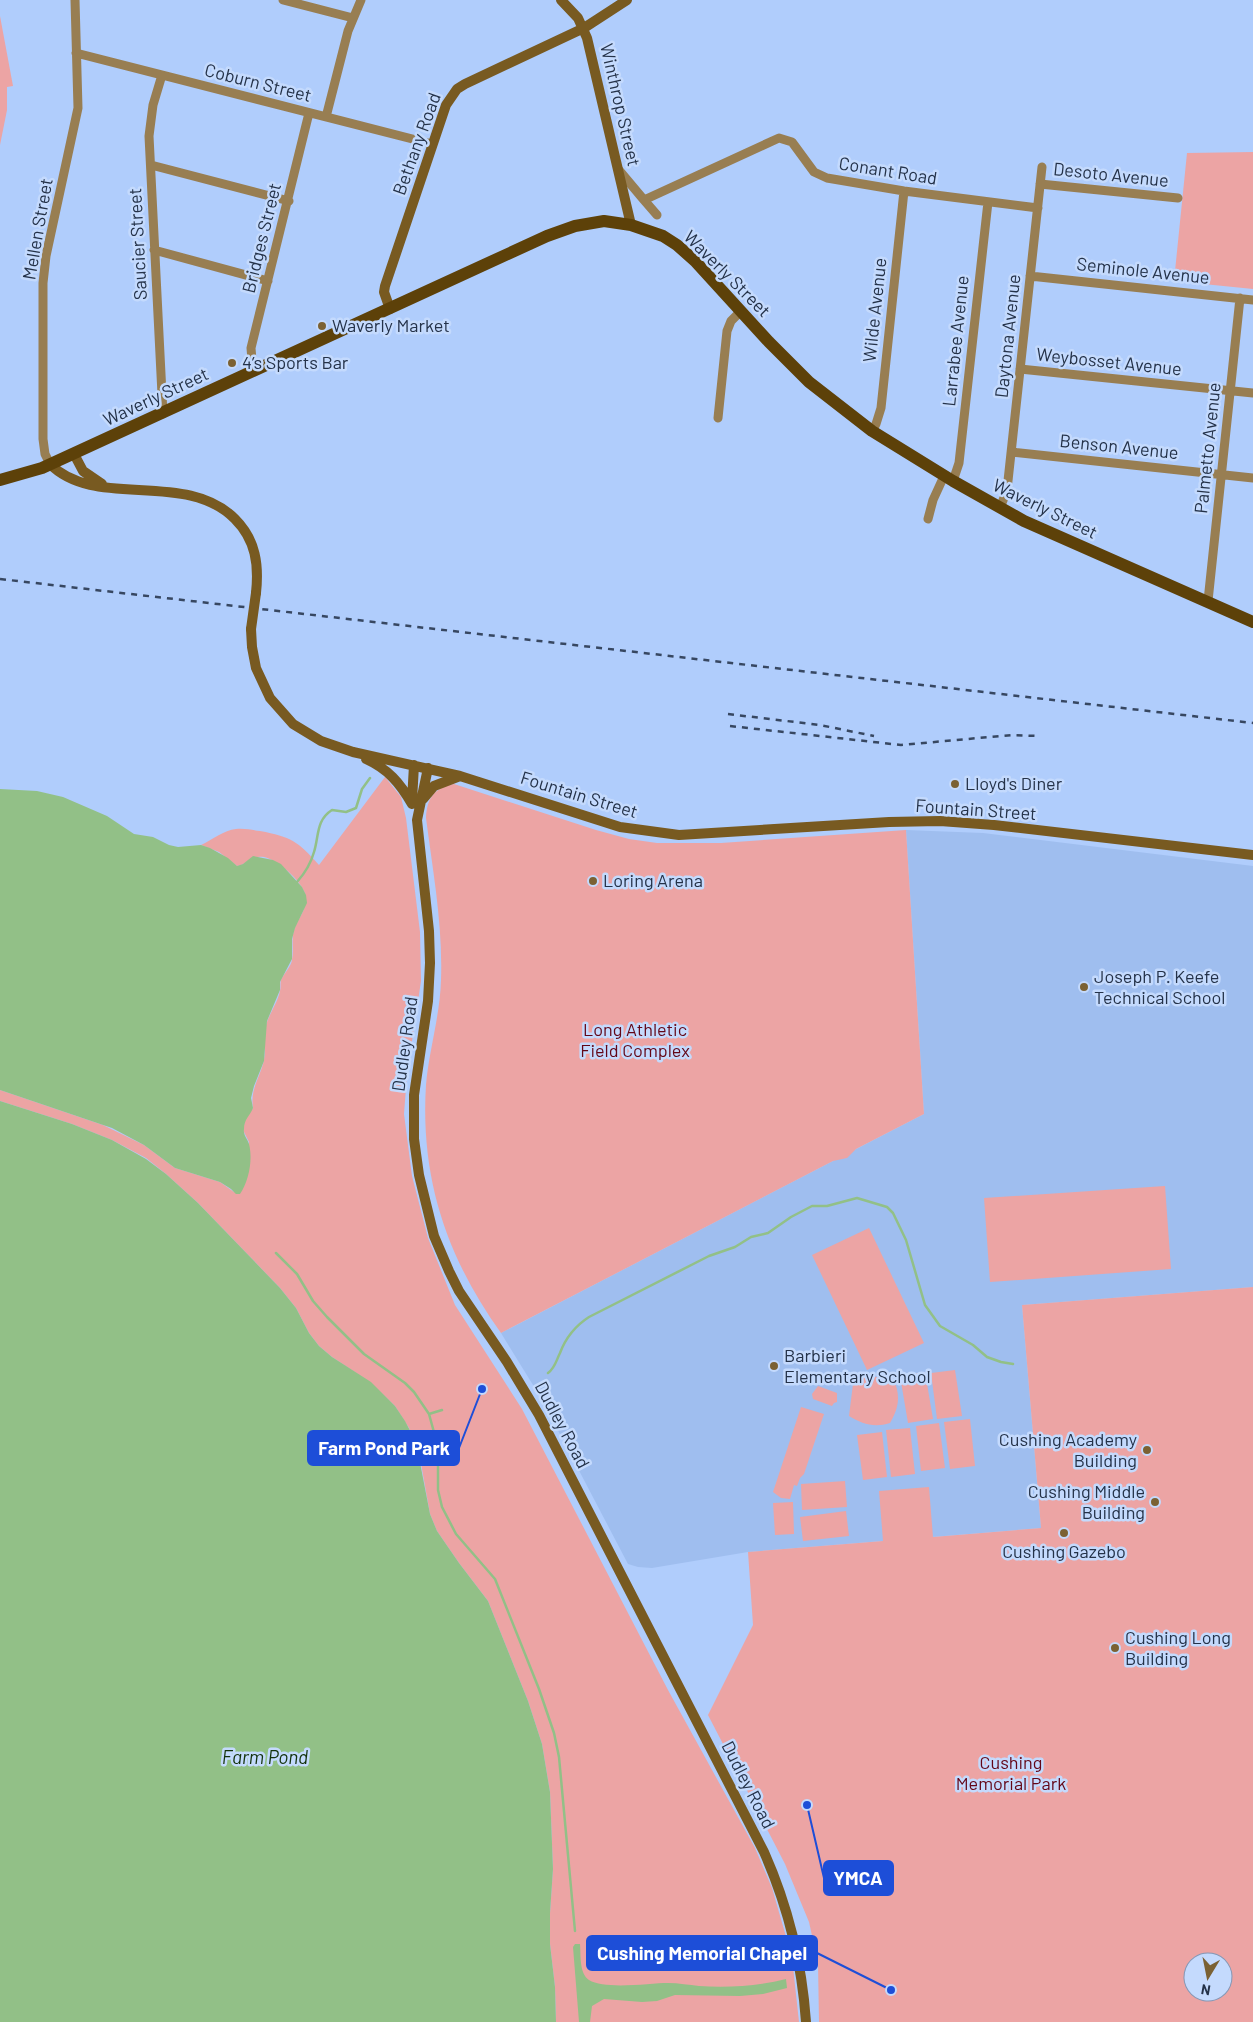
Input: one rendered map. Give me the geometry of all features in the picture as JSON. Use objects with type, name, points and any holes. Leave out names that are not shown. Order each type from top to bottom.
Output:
[{"type":"main road","name":"Waverly Street","points":[[0,480],[28,473],[74,454],[569,227],[604,222],[631,225],[652,231],[677,245],[695,261],[809,382],[872,431],[1000,508],[1061,538],[1253,622]]},
{"type":"street","name":"Mellen Street","points":[[50,464],[45,454],[43,439],[43,283],[46,258],[78,108],[75,0]]},
{"type":"street","points":[[283,0],[353,18]]},
{"type":"street","points":[[326,117],[344,43],[361,0]]},
{"type":"street","name":"Winthrop Street","points":[[561,0],[573,12],[584,28],[631,225]]},
{"type":"street","name":"Bethany Road","points":[[390,309],[384,292],[385,286],[446,105],[457,89],[584,28],[627,0]]},
{"type":"street","name":"Coburn Street","points":[[76,53],[432,144]]},
{"type":"street","name":"Saucier Street","points":[[162,75],[150,120],[154,250],[163,414]]},
{"type":"street","name":"Bridges Street","points":[[256,370],[252,360],[251,348],[309,113]]},
{"type":"street","name":"Conant Road","points":[[644,200],[780,138],[792,142],[809,166],[820,176],[837,181],[1038,208]]},
{"type":"street","points":[[151,165],[288,202]]},
{"type":"street","name":"Daytona Avenue","points":[[1000,508],[1007,490],[1012,452],[1042,167]]},
{"type":"street","points":[[618,169],[657,215]]},
{"type":"street","name":"Desoto Avenue","points":[[1040,184],[1178,198]]},
{"type":"street","name":"Wilde Avenue","points":[[872,431],[880,408],[904,191]]},
{"type":"street","name":"Larrabee Avenue","points":[[928,519],[932,500],[959,463],[988,202]]},
{"type":"street","points":[[154,250],[268,281]]},
{"type":"street","name":"Seminole Avenue","points":[[1030,276],[1253,300]]},
{"type":"street","name":"Palmetto Avenue","points":[[1208,601],[1240,298]]},
{"type":"street","points":[[718,418],[727,331],[731,321],[742,311]]},
{"type":"street","name":"Weybosset Avenue","points":[[1020,369],[1253,393]]},
{"type":"street","name":"Benson Avenue","points":[[1012,452],[1253,478]]},
{"type":"street","name":"Fountain Street","points":[[74,454],[86,474],[108,487]]},
{"type":"street","name":"Fountain Street","points":[[50,464],[62,475],[86,484],[182,494],[207,501],[221,507],[239,522],[254,546],[257,572],[252,647],[256,668],[264,688],[277,707],[293,724],[311,736],[346,750],[460,776],[607,824],[664,834],[720,833],[889,822],[940,821],[994,825],[1253,855]]},
{"type":"street","points":[[346,750],[376,764],[391,775],[416,804],[434,786],[460,776]]},
{"type":"street","name":"Dudley Road","points":[[414,765],[412,782],[429,931],[430,963],[428,1000],[416,1076],[414,1132],[419,1175],[434,1236],[459,1291],[511,1368],[539,1415],[764,1852],[778,1885],[793,1935],[801,1975],[806,2022]]},
{"type":"street","name":"Dudley Road","points":[[416,804],[428,768]]},
{"type":"shaded area","points":[[906,830],[983,833],[1253,866],[1253,1287],[1022,1305],[1041,1528],[748,1552],[652,1568],[628,1564],[541,1398],[501,1333],[924,1114]]},
{"type":"green space","points":[[0,16],[13,86],[7,87],[7,110],[0,145]]},
{"type":"green space","points":[[1253,152],[1253,289],[1174,281],[1187,153]]},
{"type":"green space","points":[[385,777],[401,797],[406,818],[420,932],[421,981],[407,1075],[404,1114],[412,1176],[428,1238],[455,1305],[522,1409],[668,1690],[755,1848],[772,1888],[787,1940],[793,1967],[799,2022],[556,2022],[555,1987],[550,1944],[553,1869],[550,1792],[542,1744],[528,1701],[488,1601],[437,1531],[430,1514],[420,1458],[409,1428],[395,1406],[370,1382],[319,1346],[309,1333],[296,1308],[280,1288],[198,1203],[146,1158],[112,1140],[72,1124],[0,1101],[0,1090],[103,1125],[144,1145],[175,1168],[220,1182],[234,1192],[244,1186],[247,1177],[249,1142],[243,1130],[245,1120],[253,1108],[254,1089],[264,1060],[266,1025],[279,996],[281,980],[291,963],[293,956],[293,934],[305,907],[306,898],[296,879],[283,867],[270,859],[255,857],[237,866],[219,852],[201,845],[232,830],[260,831],[279,835],[293,841],[305,850],[319,865]]},
{"type":"green space","name":"Long Athletic Field Complex","points":[[454,784],[596,830],[629,839],[657,843],[721,843],[906,830],[924,1114],[856,1149],[847,1158],[833,1161],[501,1333],[482,1305],[466,1276],[441,1216],[433,1185],[425,1119],[426,1085],[439,1007],[441,980],[437,899],[426,818],[428,805],[433,795],[441,788]]},
{"type":"green space","points":[[1165,1186],[1171,1269],[990,1282],[984,1198]]},
{"type":"green space","points":[[869,1228],[924,1343],[867,1370],[812,1255]]},
{"type":"green space","name":"Cushing Memorial Park","points":[[1253,1287],[1253,2022],[819,2022],[818,1963],[809,1922],[785,1864],[708,1715],[753,1625],[748,1552],[883,1541],[879,1491],[929,1487],[933,1537],[1041,1528],[1022,1305]]},
{"type":"green space","points":[[955,1370],[962,1416],[937,1419],[931,1373]]},
{"type":"green space","points":[[925,1372],[933,1419],[908,1423],[900,1376]]},
{"type":"green space","points":[[862,1376],[893,1378],[896,1384],[898,1401],[890,1423],[868,1424],[849,1416],[853,1384]]},
{"type":"green space","points":[[818,1386],[837,1393],[837,1402],[832,1406],[813,1399],[812,1394]]},
{"type":"green space","points":[[801,1407],[824,1414],[804,1474],[797,1486],[794,1485],[790,1499],[781,1498],[773,1492]]},
{"type":"green space","points":[[970,1419],[975,1466],[950,1469],[944,1422]]},
{"type":"green space","points":[[939,1423],[945,1468],[921,1471],[916,1426]]},
{"type":"green space","points":[[910,1428],[915,1474],[891,1477],[886,1430]]},
{"type":"green space","points":[[882,1432],[887,1477],[863,1480],[857,1435]]},
{"type":"green space","points":[[845,1481],[847,1507],[802,1510],[801,1484]]},
{"type":"green space","points":[[793,1502],[794,1534],[775,1535],[773,1503]]},
{"type":"green space","points":[[846,1511],[849,1536],[803,1541],[800,1517]]},
{"type":"water","points":[[0,789],[37,791],[63,797],[107,816],[134,834],[153,837],[178,847],[201,845],[228,858],[237,866],[253,856],[273,860],[281,864],[302,887],[307,903],[292,939],[292,959],[280,982],[280,990],[267,1021],[264,1061],[251,1098],[253,1108],[244,1126],[244,1133],[250,1150],[250,1163],[246,1183],[240,1194],[236,1194],[220,1182],[175,1168],[144,1145],[112,1128],[0,1090]]},
{"type":"water","name":"Farm Pond","points":[[0,1101],[72,1124],[112,1140],[146,1159],[166,1174],[198,1203],[280,1288],[296,1308],[309,1333],[319,1346],[332,1357],[371,1382],[395,1406],[405,1421],[416,1442],[430,1514],[437,1531],[488,1601],[528,1701],[542,1744],[550,1792],[553,1869],[550,1944],[555,1987],[556,2022],[0,2022]]},
{"type":"water","points":[[575,1944],[580,1944],[581,1964],[586,1977],[596,1983],[616,1985],[672,1983],[732,1987],[786,1979],[787,1988],[763,1994],[740,1996],[675,1995],[657,2001],[642,2002],[604,1999],[592,2006],[590,2022],[579,2022],[573,1947]]},
{"type":"waterway","points":[[297,882],[311,860],[323,819],[332,810],[346,812],[356,808],[362,789],[370,778]]},
{"type":"waterway","points":[[548,1373],[554,1367],[568,1337],[579,1324],[589,1317],[709,1256],[735,1247],[751,1237],[768,1233],[791,1217],[812,1206],[827,1206],[857,1198],[887,1207],[893,1213],[906,1240],[925,1305],[940,1326],[973,1345],[987,1357],[1013,1364]]},
{"type":"waterway","points":[[276,1253],[297,1274],[313,1301],[327,1317],[364,1354],[405,1383],[414,1392],[429,1414],[438,1447],[438,1490],[442,1507],[456,1534],[495,1579],[539,1689],[554,1733],[559,1757],[575,1931]]},
{"type":"waterway","points":[[429,1414],[442,1410]]},
{"type":"railway","points":[[0,579],[1253,723]]},
{"type":"railway","points":[[728,714],[820,725],[874,736]]},
{"type":"railway","points":[[730,726],[901,745],[1012,735],[1038,736]]},
{"type":"place","name":"Waverly Market","points":[[322,326]]},
{"type":"place","name":"4’s Sports Bar","points":[[232,363]]},
{"type":"place","name":"Lloyd's Diner","points":[[955,784]]},
{"type":"place","name":"Loring Arena","points":[[593,881]]},
{"type":"place","name":"Joseph P. Keefe Technical School","points":[[1084,987]]},
{"type":"place","name":"Barbieri Elementary School","points":[[774,1366]]},
{"type":"place","name":"Farm Pond Park","points":[[482,1389]]},
{"type":"place","name":"Cushing Academy Building","points":[[1147,1450]]},
{"type":"place","name":"Cushing Middle Building","points":[[1155,1502]]},
{"type":"place","name":"Cushing Gazebo","points":[[1064,1533]]},
{"type":"place","name":"Cushing Long Building","points":[[1115,1648]]},
{"type":"place","name":"YMCA","points":[[807,1805]]},
{"type":"place","name":"Cushing Memorial Chapel","points":[[891,1990]]}]
